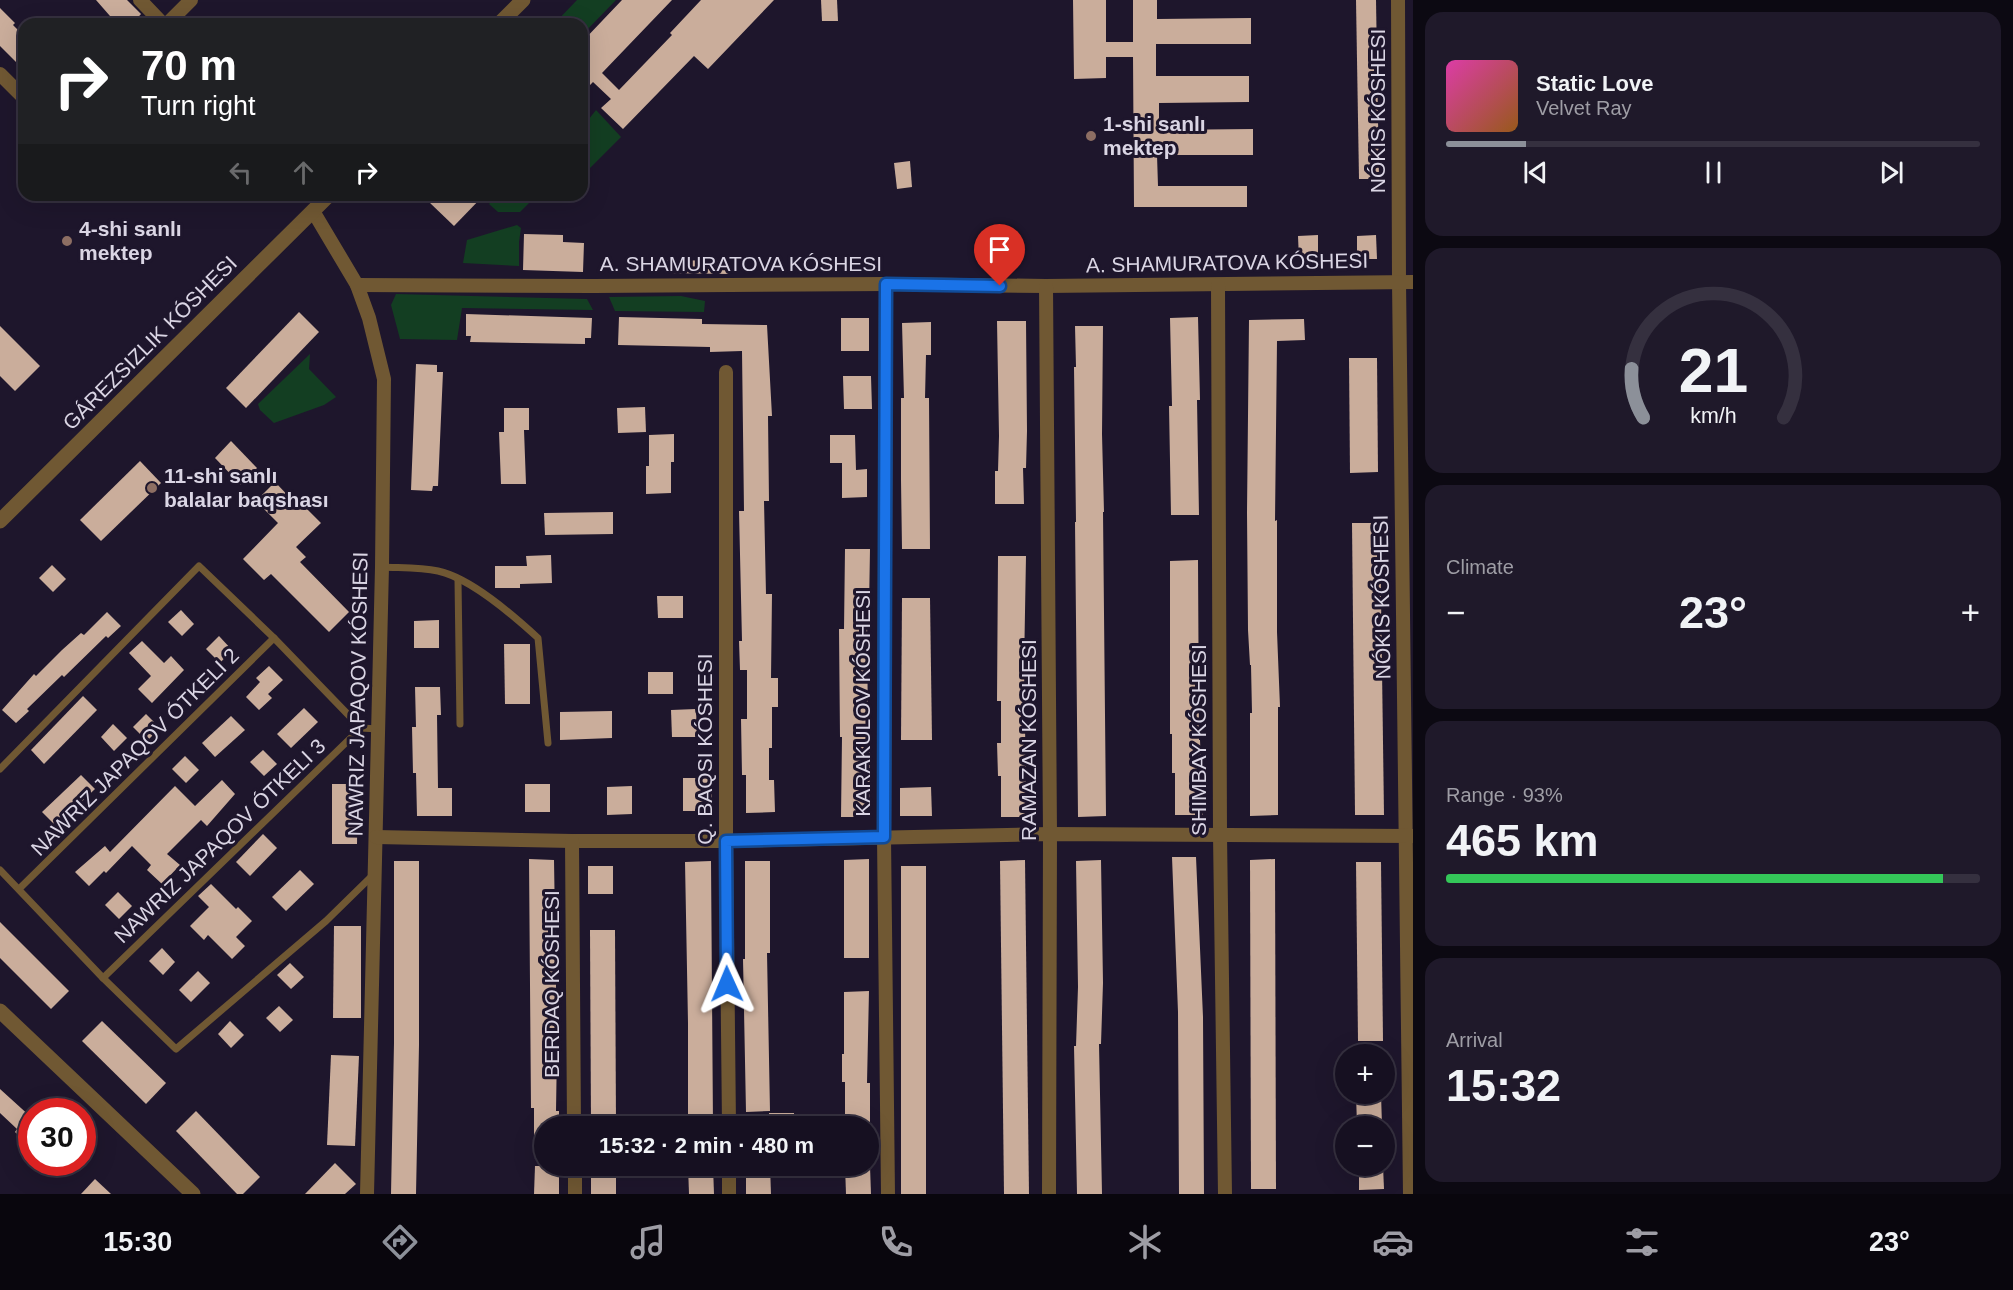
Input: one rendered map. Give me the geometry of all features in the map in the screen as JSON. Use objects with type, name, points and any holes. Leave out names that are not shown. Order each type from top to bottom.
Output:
[{"type":"street","points":[[140,0],[159,18]]},
{"type":"street","points":[[172,18],[191,0]]},
{"type":"street","points":[[505,18],[523,0]]},
{"type":"street","name":"NÓKIS KÓSHESI","points":[[1398,0],[1406,282],[1410,1194]]},
{"type":"street","points":[[0,75],[18,92]]},
{"type":"street","name":"GÁREZSIZLIK KÓSHESI","points":[[0,521],[323,201]]},
{"type":"street","points":[[313,211],[357,285],[369,318],[384,379],[382,567],[367,1194]]},
{"type":"street","name":"A. SHAMURATOVA KÓSHESI","points":[[357,285],[1046,286],[1406,282]]},
{"type":"street","name":"KARAKULOV KÓSHESI","points":[[886,284],[884,837],[888,1194]]},
{"type":"street","points":[[1218,285],[1220,835],[1225,1194]]},
{"type":"street","name":"RAMAZAN KÓSHESI","points":[[1046,286],[1050,834],[1049,1194]]},
{"type":"street","points":[[726,372],[726,841],[729,1116]]},
{"type":"street","points":[[376,837],[726,841],[1050,834],[1410,836]]},
{"type":"street","name":"BERDAQ KÓSHESI","points":[[572,841],[574,1116]]},
{"type":"street","points":[[0,1011],[193,1194]]},
{"type":"street","points":[[575,1176],[575,1194]]},
{"type":"street","points":[[729,1176],[729,1194]]},
{"type":"lane","points":[[0,769],[199,566],[274,638],[361,728],[378,729]]},
{"type":"lane","points":[[382,567],[439,571],[507,609],[538,638],[548,743]]},
{"type":"lane","points":[[458,580],[460,724]]},
{"type":"lane","points":[[19,889],[274,638]]},
{"type":"lane","points":[[103,978],[361,728]]},
{"type":"lane","points":[[0,870],[103,978],[176,1049],[326,921],[375,873]]},
{"type":"green space","points":[[577,0],[616,0],[588,29],[588,18],[560,18]]},
{"type":"green space","points":[[596,110],[621,137],[588,170],[588,120]]},
{"type":"green space","points":[[492,201],[531,201],[520,212],[498,212],[489,204]]},
{"type":"green space","points":[[517,225],[521,228],[519,266],[463,263],[467,240]]},
{"type":"green space","points":[[396,294],[587,299],[593,310],[462,308],[457,340],[400,339],[391,305]]},
{"type":"green space","points":[[681,296],[705,301],[704,312],[615,311],[609,297]]},
{"type":"green space","points":[[310,354],[309,369],[336,397],[324,405],[274,423],[260,410],[258,404]]},
{"type":"building","points":[[96,0],[127,0],[141,14],[137,18],[112,18]]},
{"type":"building","points":[[622,0],[672,0],[602,73],[619,90],[672,35],[670,33],[701,0],[774,0],[708,69],[694,56],[623,129],[601,108],[611,99],[593,82],[588,87],[588,36]]},
{"type":"building","points":[[821,0],[837,0],[838,21],[822,21]]},
{"type":"building","points":[[1073,0],[1106,0],[1106,42],[1133,42],[1133,0],[1157,0],[1157,19],[1251,18],[1251,44],[1156,44],[1156,76],[1249,76],[1249,102],[1159,103],[1159,130],[1253,129],[1253,155],[1157,155],[1158,186],[1247,186],[1247,207],[1134,207],[1133,57],[1106,57],[1106,78],[1074,79]]},
{"type":"building","points":[[1356,0],[1376,0],[1379,179],[1359,179]]},
{"type":"building","points":[[0,8],[15,23],[13,25],[18,30],[18,64],[0,46]]},
{"type":"building","points":[[910,161],[912,187],[897,189],[894,163]]},
{"type":"building","points":[[430,201],[478,201],[454,226]]},
{"type":"building","points":[[524,234],[563,235],[563,242],[584,243],[583,272],[523,270]]},
{"type":"building","points":[[1318,235],[1318,259],[1299,260],[1298,236]]},
{"type":"building","points":[[1376,235],[1377,259],[1357,259],[1357,236]]},
{"type":"building","points":[[667,260],[729,261],[729,274],[666,273]]},
{"type":"building","points":[[299,312],[319,332],[246,408],[226,388]]},
{"type":"building","points":[[466,314],[592,318],[591,338],[585,338],[585,344],[470,342],[471,336],[466,336]]},
{"type":"building","points":[[619,317],[702,319],[702,324],[767,325],[772,416],[768,416],[769,501],[764,501],[766,594],[772,594],[771,678],[778,678],[778,707],[772,707],[772,748],[769,748],[769,780],[774,780],[775,812],[746,813],[746,775],[742,775],[741,719],[747,719],[747,670],[740,670],[739,641],[742,641],[739,511],[744,511],[742,351],[710,352],[710,347],[618,345]]},
{"type":"building","points":[[1198,317],[1199,515],[1171,515],[1170,318]]},
{"type":"building","points":[[841,318],[869,318],[869,351],[841,351]]},
{"type":"building","points":[[1304,319],[1305,340],[1277,341],[1275,521],[1277,520],[1280,707],[1278,707],[1278,815],[1250,816],[1250,713],[1252,713],[1248,630],[1247,513],[1249,320]]},
{"type":"building","points":[[997,321],[1026,321],[1027,431],[1026,468],[1023,468],[1024,504],[995,504],[995,471],[998,471],[999,436]]},
{"type":"building","points":[[931,322],[931,355],[926,355],[925,398],[929,398],[930,549],[902,549],[901,398],[904,398],[902,323]]},
{"type":"building","points":[[0,326],[40,366],[15,391],[0,376]]},
{"type":"building","points":[[1075,326],[1103,326],[1106,816],[1078,817],[1074,367],[1076,367]]},
{"type":"building","points":[[1349,358],[1377,358],[1378,472],[1350,473]]},
{"type":"building","points":[[416,364],[437,365],[437,372],[443,372],[438,486],[433,486],[432,491],[411,490]]},
{"type":"building","points":[[843,376],[871,376],[872,409],[844,409]]},
{"type":"building","points":[[645,407],[646,432],[618,433],[617,408]]},
{"type":"building","points":[[504,408],[529,408],[529,430],[524,430],[526,484],[501,484],[499,432],[504,432]]},
{"type":"building","points":[[674,434],[671,493],[646,494],[649,435]]},
{"type":"building","points":[[830,435],[855,435],[856,470],[867,469],[867,497],[842,498],[842,463],[830,463]]},
{"type":"building","points":[[231,441],[257,468],[241,485],[215,458]]},
{"type":"building","points":[[140,461],[161,483],[101,541],[80,520]]},
{"type":"building","points":[[275,482],[297,505],[300,502],[321,523],[296,547],[306,557],[300,562],[349,612],[329,632],[271,574],[264,580],[243,559],[278,523],[256,501]]},
{"type":"building","points":[[613,512],[613,534],[545,535],[544,513]]},
{"type":"building","points":[[1352,523],[1380,523],[1384,815],[1355,815]]},
{"type":"building","points":[[845,549],[870,549],[869,609],[867,609],[869,817],[841,817],[842,737],[840,737],[839,629],[844,629]]},
{"type":"building","points":[[551,555],[552,583],[520,584],[520,588],[495,588],[495,566],[527,566],[526,556]]},
{"type":"building","points":[[998,556],[1026,556],[1024,668],[1026,784],[1029,784],[1029,817],[1001,817],[1001,776],[998,776],[997,743],[1001,743],[1001,701],[997,701]]},
{"type":"building","points":[[1198,560],[1199,740],[1203,815],[1175,815],[1175,773],[1172,773],[1172,734],[1170,734],[1170,561]]},
{"type":"building","points":[[52,565],[66,579],[53,592],[39,578]]},
{"type":"building","points":[[657,596],[683,596],[683,618],[658,618]]},
{"type":"building","points":[[902,598],[930,598],[932,740],[901,740]]},
{"type":"building","points":[[181,610],[194,624],[182,636],[168,622]]},
{"type":"building","points":[[107,612],[121,626],[108,638],[106,636],[64,677],[62,675],[16,723],[2,710],[34,674],[36,676],[62,650],[81,633],[84,635]]},
{"type":"building","points":[[439,620],[439,648],[414,648],[414,621]]},
{"type":"building","points":[[219,636],[232,650],[220,663],[206,649]]},
{"type":"building","points":[[142,641],[164,663],[171,656],[184,670],[152,703],[138,689],[151,676],[129,653]]},
{"type":"building","points":[[504,644],[530,644],[530,704],[505,704]]},
{"type":"building","points":[[269,666],[283,680],[268,694],[272,698],[259,710],[246,697],[260,682],[256,678]]},
{"type":"building","points":[[648,672],[673,672],[673,694],[648,694]]},
{"type":"building","points":[[415,687],[440,687],[441,715],[437,715],[438,788],[452,788],[452,816],[417,816],[412,727],[416,727]]},
{"type":"building","points":[[83,696],[97,710],[44,764],[31,750]]},
{"type":"building","points":[[304,708],[318,722],[291,748],[277,734]]},
{"type":"building","points":[[696,709],[697,737],[672,737],[671,710]]},
{"type":"building","points":[[612,711],[612,738],[560,740],[560,712]]},
{"type":"building","points":[[146,714],[160,728],[147,741],[133,727]]},
{"type":"building","points":[[231,716],[245,730],[215,757],[202,743]]},
{"type":"building","points":[[113,724],[127,738],[114,751],[101,737]]},
{"type":"building","points":[[263,750],[277,764],[264,776],[250,762]]},
{"type":"building","points":[[185,756],[199,770],[186,783],[172,769]]},
{"type":"building","points":[[81,775],[95,789],[56,826],[42,812]]},
{"type":"building","points":[[683,778],[711,778],[712,811],[683,811]]},
{"type":"building","points":[[222,780],[235,794],[207,826],[201,820],[167,854],[180,865],[162,884],[147,870],[151,865],[132,846],[106,873],[104,871],[89,886],[75,872],[105,846],[110,852],[175,786],[195,806]]},
{"type":"building","points":[[332,784],[358,784],[357,844],[332,844]]},
{"type":"building","points":[[525,784],[550,784],[550,812],[525,812]]},
{"type":"building","points":[[632,786],[632,814],[607,815],[607,787]]},
{"type":"building","points":[[931,787],[932,816],[900,816],[900,788]]},
{"type":"building","points":[[263,834],[277,848],[250,876],[236,862]]},
{"type":"building","points":[[1172,857],[1196,857],[1203,1017],[1204,1194],[1179,1194],[1178,1012]]},
{"type":"building","points":[[529,859],[554,860],[556,1111],[559,1111],[559,1116],[534,1116],[534,1108],[531,1108]]},
{"type":"building","points":[[869,859],[869,958],[844,958],[844,860]]},
{"type":"building","points":[[1275,859],[1276,1189],[1251,1189],[1250,860]]},
{"type":"building","points":[[1025,860],[1029,1194],[1004,1194],[1000,861]]},
{"type":"building","points":[[1101,860],[1103,983],[1101,1044],[1099,1044],[1102,1194],[1077,1194],[1074,1046],[1076,1046],[1078,987],[1076,861]]},
{"type":"building","points":[[394,861],[419,861],[416,1194],[391,1194]]},
{"type":"building","points":[[711,861],[713,1116],[688,1116],[685,862]]},
{"type":"building","points":[[745,861],[770,861],[770,953],[767,953],[770,1111],[746,1112],[743,959],[745,959]]},
{"type":"building","points":[[1356,862],[1381,862],[1383,1041],[1358,1041]]},
{"type":"building","points":[[588,866],[613,866],[613,894],[588,894]]},
{"type":"building","points":[[901,866],[926,866],[926,1194],[901,1194]]},
{"type":"building","points":[[300,870],[314,884],[286,911],[272,897]]},
{"type":"building","points":[[211,884],[236,909],[238,907],[252,921],[236,937],[245,946],[232,959],[208,935],[204,940],[190,926],[209,907],[198,896]]},
{"type":"building","points":[[118,892],[132,906],[119,919],[105,905]]},
{"type":"building","points":[[0,922],[69,991],[51,1009],[0,958]]},
{"type":"building","points":[[334,926],[361,926],[361,1018],[333,1018]]},
{"type":"building","points":[[590,930],[615,930],[616,1116],[591,1116]]},
{"type":"building","points":[[162,948],[175,962],[163,975],[149,961]]},
{"type":"building","points":[[290,963],[304,977],[291,989],[277,975]]},
{"type":"building","points":[[198,971],[210,983],[191,1002],[179,990]]},
{"type":"building","points":[[869,991],[867,1083],[870,1083],[870,1116],[845,1116],[845,1082],[842,1082],[844,992]]},
{"type":"building","points":[[279,1006],[293,1020],[280,1032],[266,1018]]},
{"type":"building","points":[[102,1021],[166,1083],[146,1104],[82,1041]]},
{"type":"building","points":[[230,1021],[244,1035],[231,1048],[218,1034]]},
{"type":"building","points":[[331,1055],[359,1056],[355,1146],[327,1145]]},
{"type":"building","points":[[0,1089],[18,1105],[18,1135],[15,1132],[17,1129],[0,1113]]},
{"type":"building","points":[[1356,1104],[1381,1104],[1382,1116],[1357,1116]]},
{"type":"building","points":[[196,1111],[260,1177],[243,1194],[237,1194],[176,1131]]},
{"type":"building","points":[[769,1113],[794,1113],[794,1116],[769,1116]]},
{"type":"building","points":[[335,1163],[356,1184],[345,1194],[305,1194]]},
{"type":"building","points":[[535,1176],[559,1176],[559,1194],[534,1194]]},
{"type":"building","points":[[591,1176],[616,1176],[616,1194],[591,1194]]},
{"type":"building","points":[[688,1176],[713,1176],[714,1194],[689,1194]]},
{"type":"building","points":[[746,1176],[770,1176],[771,1194],[746,1194]]},
{"type":"building","points":[[845,1176],[870,1176],[871,1194],[846,1194]]},
{"type":"building","points":[[1359,1176],[1383,1176],[1384,1189],[1359,1190]]},
{"type":"building","points":[[95,1179],[111,1194],[81,1194]]},
{"type":"place","name":"1-shi sanlı mektep","points":[[1091,136]]},
{"type":"place","name":"4-shi sanlı mektep","points":[[67,241]]},
{"type":"place","name":"11-shi sanlı balalar baqshası","points":[[152,488]]},
{"type":"route","points":[[727,984],[726,841],[884,837],[886,284],[1000,286]]}]
